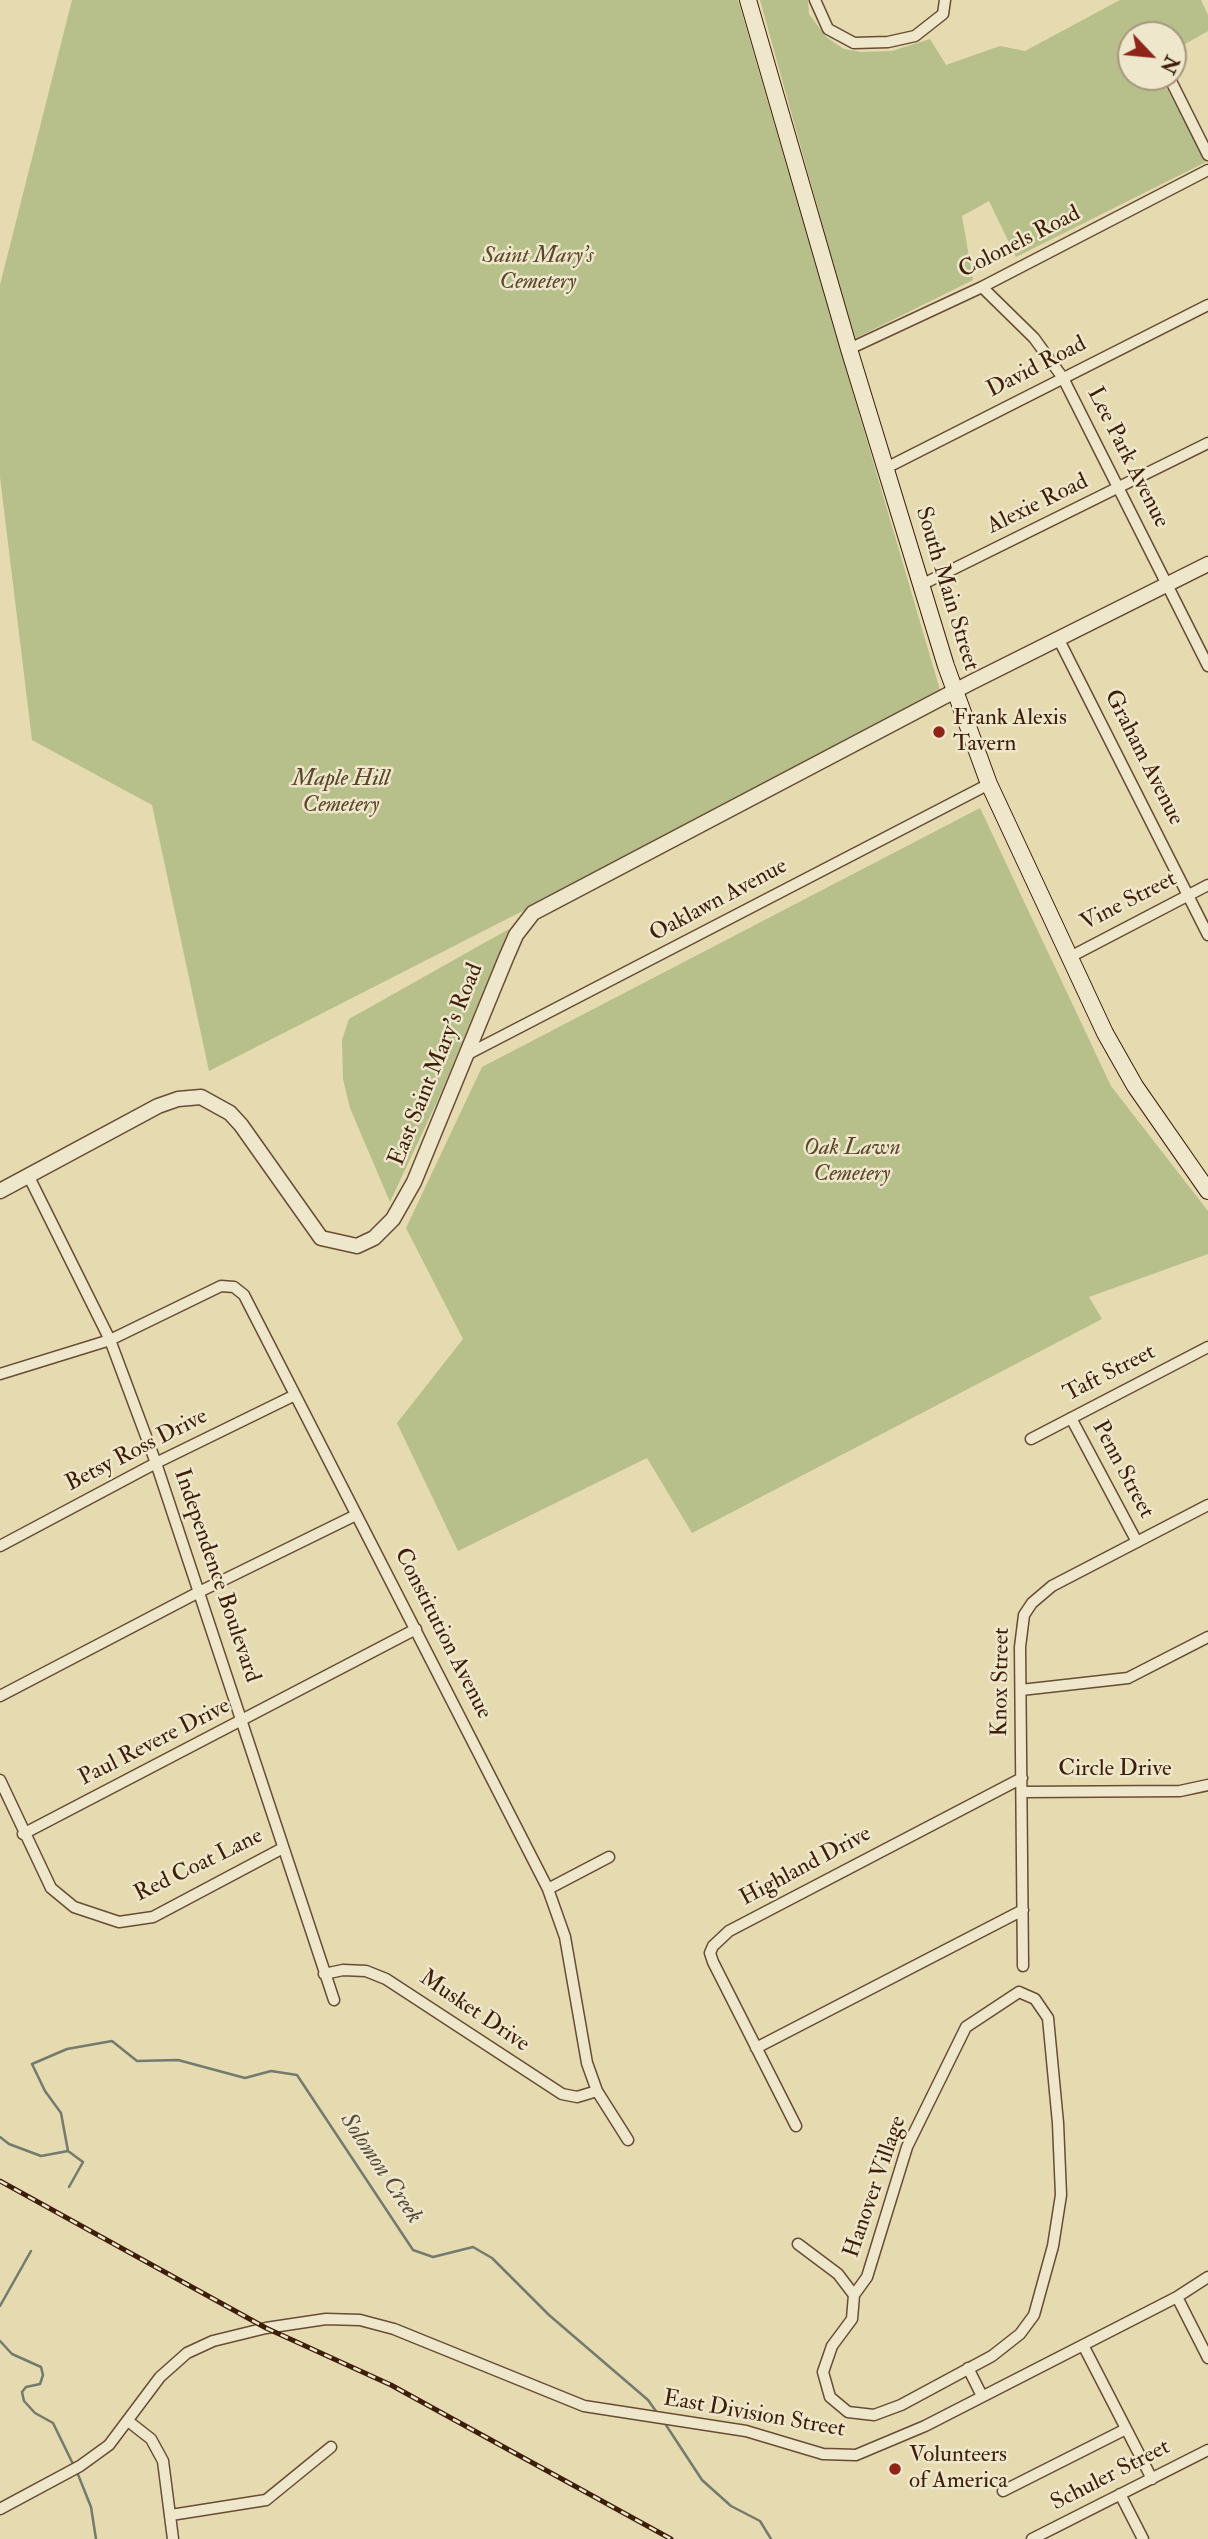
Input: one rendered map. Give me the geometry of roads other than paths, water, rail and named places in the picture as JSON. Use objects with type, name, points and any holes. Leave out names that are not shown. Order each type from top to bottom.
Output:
[{"type":"main road","name":"South Main Street","points":[[748,0],[849,349],[955,693],[989,784],[1105,1033],[1135,1086],[1208,1191]]},
{"type":"street","points":[[815,0],[828,29],[854,43],[888,42],[915,36],[943,14],[945,0]]},
{"type":"street","points":[[1176,91],[1208,155]]},
{"type":"street","name":"Colonels Road","points":[[849,349],[982,287],[1208,170]]},
{"type":"street","name":"Lee Park Avenue","points":[[982,287],[1034,338],[1063,378],[1208,666]]},
{"type":"street","name":"David Road","points":[[886,468],[1208,305]]},
{"type":"street","name":"Alexie Road","points":[[923,584],[1208,443]]},
{"type":"street","name":"East Saint Mary's Road","points":[[0,1191],[158,1106],[178,1099],[201,1097],[216,1103],[241,1125],[321,1238],[357,1246],[374,1238],[393,1219],[414,1182],[511,946],[533,914],[1058,638],[1208,564]]},
{"type":"street","name":"Graham Avenue","points":[[1058,638],[1208,934]]},
{"type":"street","name":"Oaklawn Avenue","points":[[468,1055],[989,784]]},
{"type":"street","name":"Vine Street","points":[[1070,957],[1208,885]]},
{"type":"street","name":"Independence Boulevard","points":[[29,1177],[110,1340],[156,1464],[334,2000]]},
{"type":"street","name":"Constitution Avenue","points":[[110,1340],[221,1286],[234,1287],[244,1295],[548,1888],[565,1937],[579,2033],[597,2091],[628,2140]]},
{"type":"street","points":[[0,1374],[110,1340]]},
{"type":"street","name":"Taft Street","points":[[1031,1439],[1208,1347]]},
{"type":"street","name":"Betsy Ross Drive","points":[[0,1545],[295,1395]]},
{"type":"street","name":"Penn Street","points":[[1071,1418],[1137,1542]]},
{"type":"street","name":"Knox Street","points":[[1023,1966],[1021,1629],[1032,1603],[1052,1586],[1208,1505]]},
{"type":"street","points":[[0,1696],[199,1592],[356,1515]]},
{"type":"street","name":"Paul Revere Drive","points":[[23,1834],[416,1629]]},
{"type":"street","points":[[1021,1690],[1128,1678],[1208,1637]]},
{"type":"street","name":"Highland Drive","points":[[796,2126],[713,1962],[710,1953],[718,1939],[1022,1778]]},
{"type":"street","name":"Red Coat Lane","points":[[0,1780],[23,1834],[51,1888],[61,1899],[74,1907],[119,1922],[152,1917],[283,1848]]},
{"type":"street","name":"Circle Drive","points":[[1022,1792],[1180,1791],[1208,1785]]},
{"type":"street","points":[[548,1888],[609,1857]]},
{"type":"street","points":[[756,2048],[1023,1910]]},
{"type":"street","name":"Musket Drive","points":[[324,1974],[343,1970],[366,1970],[386,1979],[562,2094],[577,2097],[597,2091]]},
{"type":"street","name":"Hanover Village","points":[[1019,1992],[1035,1999],[1048,2018],[1058,2123],[1061,2195],[1053,2245],[1029,2325],[1004,2347],[901,2405],[874,2415],[862,2416],[838,2406],[824,2384],[823,2372],[832,2346],[852,2319],[854,2295],[867,2277],[907,2147],[966,2027],[1019,1992]]},
{"type":"street","points":[[799,2244],[838,2274],[854,2295]]},
{"type":"street","name":"East Division Street","points":[[0,2509],[80,2466],[109,2445],[160,2377],[187,2353],[213,2341],[266,2328],[326,2319],[360,2320],[394,2329],[584,2406],[746,2431],[823,2454],[856,2455],[925,2426],[1177,2297],[1208,2277]]},
{"type":"street","points":[[1177,2297],[1208,2358]]},
{"type":"street","points":[[1083,2345],[1152,2479]]},
{"type":"street","points":[[968,2368],[982,2396]]},
{"type":"street","points":[[128,2421],[151,2439],[160,2454],[167,2474],[173,2539]]},
{"type":"street","points":[[1003,2491],[1126,2429]]},
{"type":"street","points":[[171,2515],[266,2500],[331,2447]]},
{"type":"street","name":"Schuler Street","points":[[1032,2539],[1208,2450]]},
{"type":"street","points":[[1120,2494],[1143,2539]]},
{"type":"waterway","name":"Solomon Creek","points":[[68,2151],[61,2113],[45,2091],[32,2064],[67,2049],[112,2041],[137,2061],[178,2060],[245,2078],[271,2071],[297,2075],[413,2250],[433,2257],[473,2247],[492,2258],[549,2315],[648,2400],[658,2414]]},
{"type":"waterway","name":"Solomon Creek","points":[[0,2137],[9,2144],[41,2156],[68,2151]]},
{"type":"waterway","points":[[68,2151],[83,2162],[69,2187]]},
{"type":"waterway","points":[[0,2306],[31,2251]]},
{"type":"waterway","points":[[0,2341],[12,2354],[41,2367],[43,2375],[40,2384],[26,2387],[22,2392],[24,2401],[35,2413],[53,2423],[74,2466]]},
{"type":"waterway","name":"Solomon Creek","points":[[664,2422],[702,2480],[731,2506],[760,2521],[771,2539]]},
{"type":"waterway","points":[[77,2472],[91,2507],[96,2539]]},
{"type":"railway","points":[[0,2181],[266,2328],[391,2385],[671,2539]]},
{"type":"place","name":"Frank Alexis Tavern","points":[[939,732]]},
{"type":"place","name":"Volunteers of America","points":[[895,2469]]},
{"type":"park label","name":"Saint Mary's Cemetery","points":[[538,270]]},
{"type":"park label","name":"Maple Hill Cemetery","points":[[341,793]]},
{"type":"park label","name":"Oak Lawn Cemetery","points":[[852,1162]]}]
